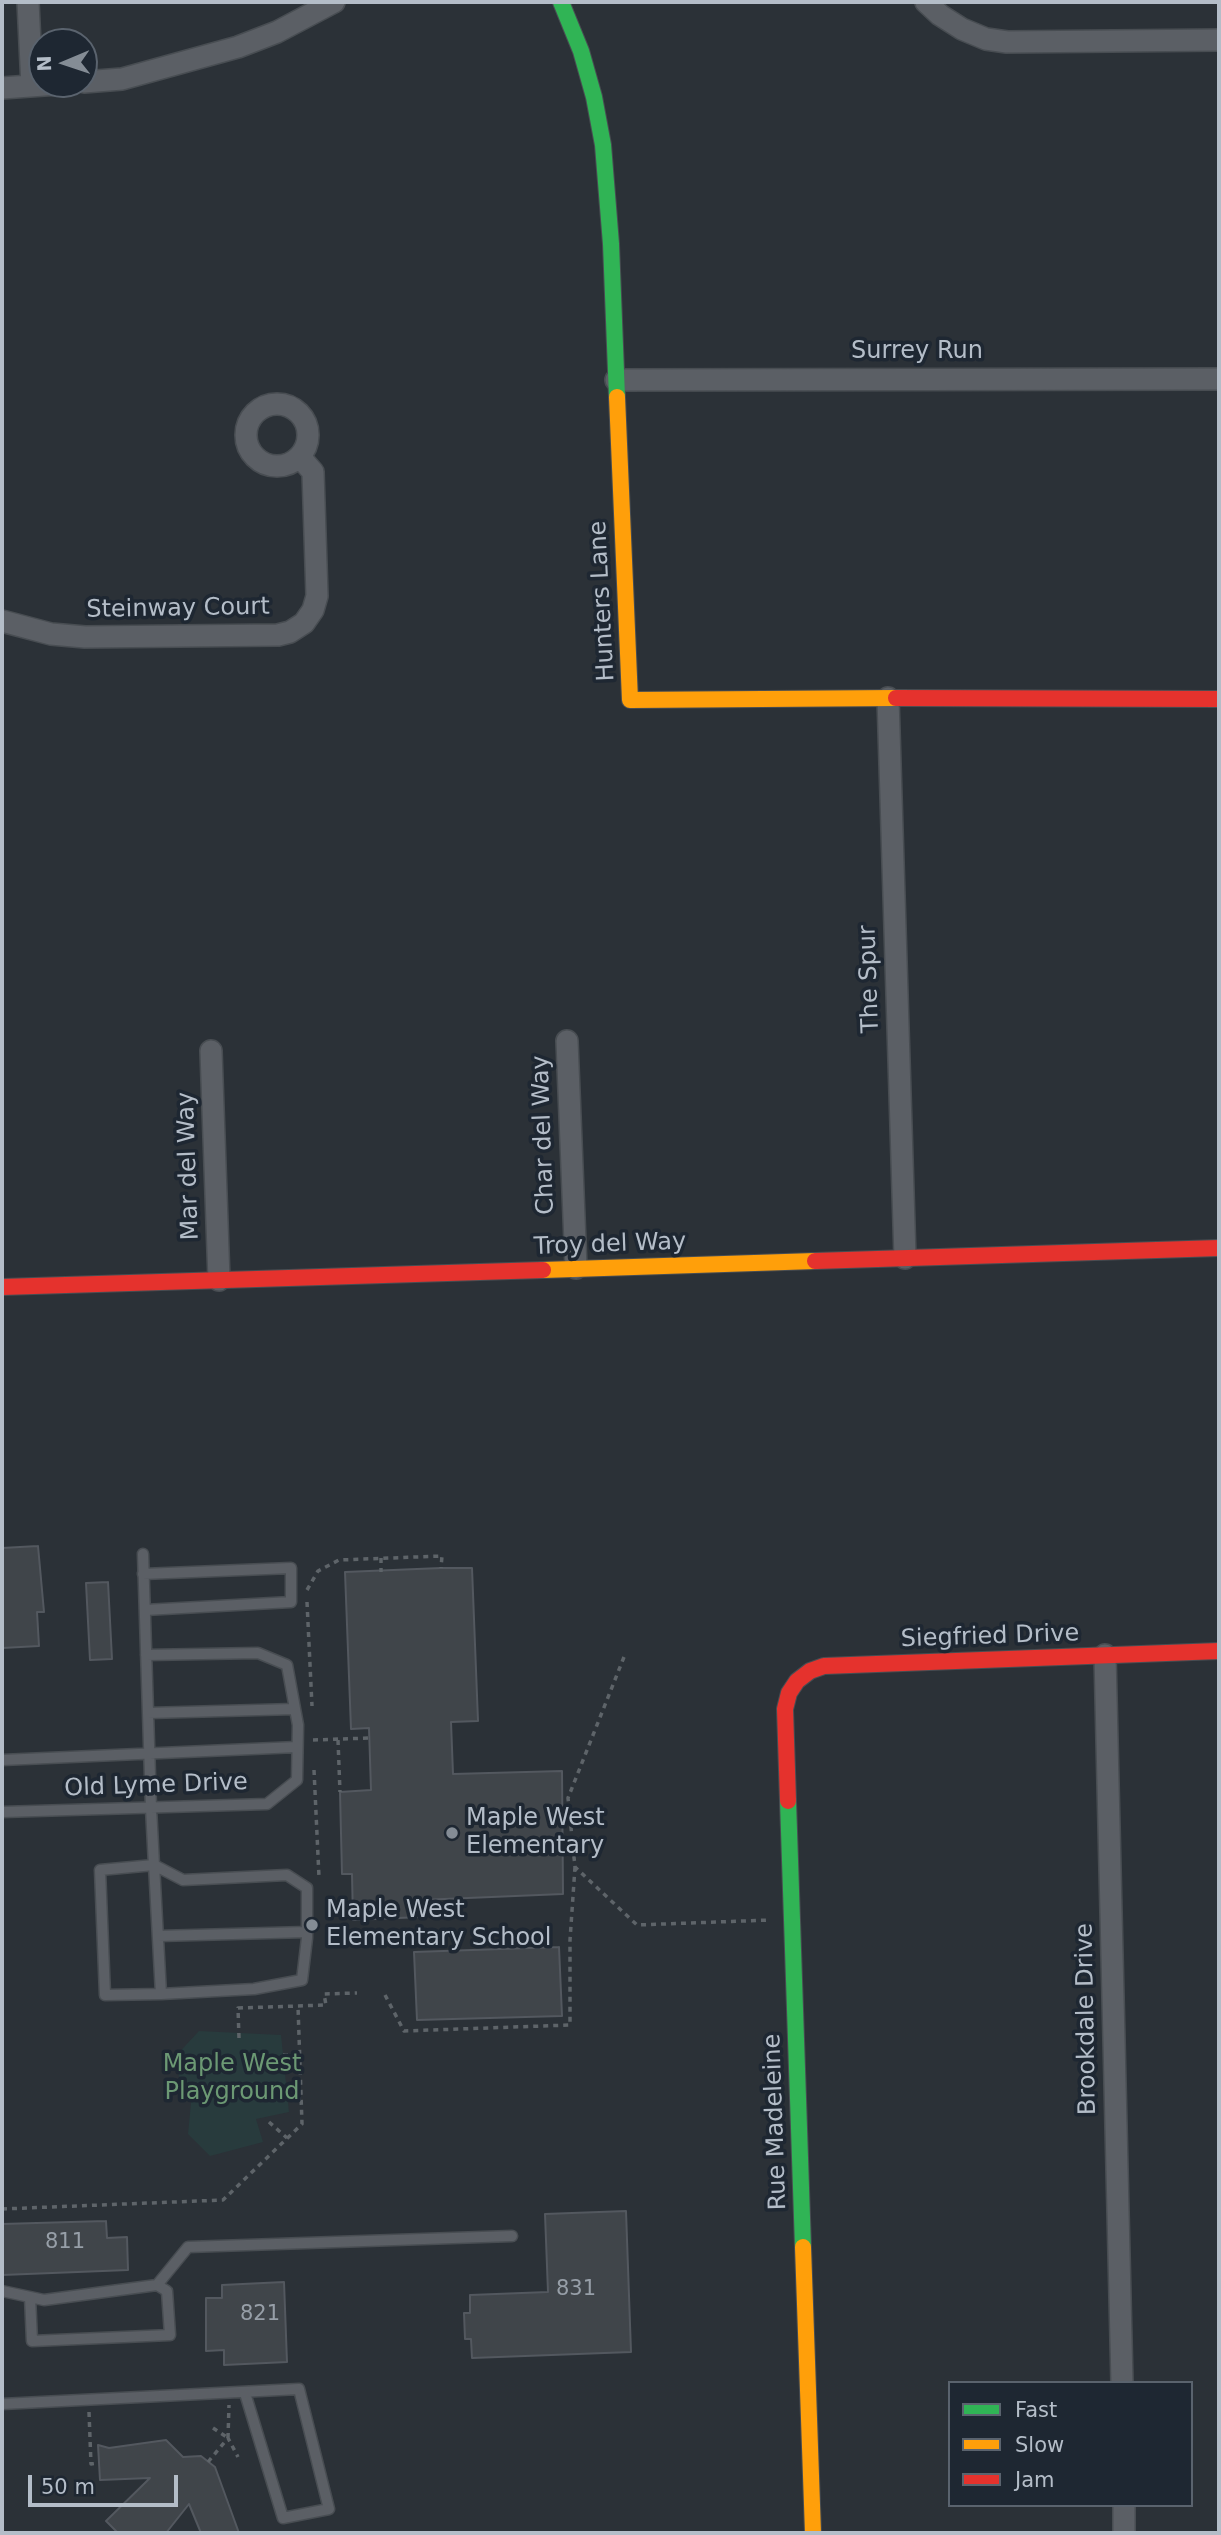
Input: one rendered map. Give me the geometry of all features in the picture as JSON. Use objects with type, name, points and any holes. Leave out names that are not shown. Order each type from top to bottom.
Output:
[{"type":"street","points":[[28,2],[29,28]]},
{"type":"street","points":[[98,81],[122,79],[238,47],[277,32],[334,2]]},
{"type":"street","name":"Hunters Lane","points":[[561,2],[581,51],[594,97],[603,145],[611,244],[630,701],[888,698],[1219,699]]},
{"type":"street","points":[[926,2],[962,29],[1007,42],[1219,40]]},
{"type":"street","points":[[2,88],[28,86]]},
{"type":"street","name":"Surrey Run","points":[[615,380],[1219,379]]},
{"type":"street","name":"Steinway Court","points":[[2,621],[51,634],[85,637],[278,635],[290,632],[304,623],[313,610],[317,596],[313,472],[300,457]]},
{"type":"street","name":"The Spur","points":[[888,698],[905,1258]]},
{"type":"street","name":"Char del Way","points":[[567,1041],[576,1268]]},
{"type":"street","name":"Mar del Way","points":[[211,1051],[219,1280]]},
{"type":"street","name":"Troy del Way","points":[[2,1287],[1219,1248]]},
{"type":"street","name":"Siegfried Drive","points":[[785,1709],[789,1693],[797,1681],[810,1671],[824,1667],[1219,1651]]},
{"type":"street","name":"Brookdale Drive","points":[[1105,1655],[1122,2381]]},
{"type":"street","name":"Rue Madeleine","points":[[785,1709],[813,2533]]},
{"type":"street","points":[[1124,2507],[1124,2533]]},
{"type":"lane","points":[[143,1554],[151,1808],[161,1994]]},
{"type":"lane","points":[[144,1574],[291,1568],[291,1602],[145,1610]]},
{"type":"lane","name":"Old Lyme Drive","points":[[2,1812],[267,1804],[297,1780],[298,1726],[287,1665],[258,1653],[146,1655]]},
{"type":"lane","points":[[148,1713],[295,1709]]},
{"type":"lane","points":[[2,1760],[297,1747]]},
{"type":"lane","points":[[154,1865],[183,1880],[287,1875],[307,1888],[307,1932],[302,1980],[254,1989],[105,1996],[100,1870],[154,1865]]},
{"type":"lane","points":[[158,1936],[307,1932]]},
{"type":"lane","points":[[157,2285],[188,2247],[512,2236]]},
{"type":"lane","points":[[2,2291],[30,2297],[44,2300],[157,2285],[167,2291],[170,2335],[32,2341],[30,2297]]},
{"type":"lane","points":[[2,2404],[299,2389],[329,2509],[282,2518],[245,2393]]},
{"type":"path","points":[[312,1713],[307,1590],[318,1571],[339,1560],[442,1556],[442,1568]]},
{"type":"path","points":[[381,1558],[381,1572]]},
{"type":"path","points":[[385,1995],[404,2031],[570,2025],[570,1940],[575,1867],[568,1798],[624,1657]]},
{"type":"path","points":[[313,1740],[369,1738]]},
{"type":"path","points":[[338,1740],[340,1792]]},
{"type":"path","points":[[314,1768],[319,1877]]},
{"type":"path","points":[[575,1867],[638,1926],[772,1920]]},
{"type":"path","points":[[239,2038],[238,2008],[326,2006],[324,1994],[357,1993]]},
{"type":"path","points":[[2,2209],[223,2200],[302,2124],[298,2006]]},
{"type":"path","points":[[283,2055],[299,2055]]},
{"type":"path","points":[[288,2099],[301,2099]]},
{"type":"path","points":[[269,2122],[287,2138]]},
{"type":"path","points":[[208,2462],[228,2438],[229,2393]]},
{"type":"path","points":[[88,2400],[92,2464],[99,2463]]},
{"type":"path","points":[[213,2428],[228,2438],[238,2457]]},
{"type":"green space","name":"Maple West Playground","points":[[199,2031],[281,2035],[289,2112],[256,2119],[263,2142],[210,2156],[188,2134],[191,2103],[172,2060]]},
{"type":"building","points":[[38,1546],[44,1612],[37,1612],[39,1646],[2,1648],[2,1548]]},
{"type":"building","name":"Maple West Elementary","points":[[472,1568],[478,1721],[451,1722],[453,1774],[562,1771],[563,1894],[420,1900],[421,1917],[353,1920],[352,1874],[342,1874],[340,1792],[371,1790],[369,1728],[351,1729],[345,1572]]},
{"type":"building","points":[[108,1582],[112,1659],[90,1660],[86,1583]]},
{"type":"building","points":[[559,1947],[562,2016],[417,2020],[414,1952]]},
{"type":"building","points":[[626,2211],[631,2352],[472,2358],[471,2339],[465,2339],[464,2313],[470,2313],[470,2295],[548,2292],[545,2214]]},
{"type":"building","points":[[106,2221],[107,2238],[127,2237],[128,2270],[2,2275],[2,2224]]},
{"type":"building","points":[[284,2282],[287,2362],[224,2365],[224,2350],[206,2351],[206,2298],[222,2298],[222,2285]]},
{"type":"building","points":[[166,2440],[183,2457],[201,2456],[215,2467],[239,2533],[201,2533],[189,2504],[166,2533],[118,2533],[106,2521],[150,2478],[100,2480],[98,2445],[109,2448]]},
{"type":"traffic: fast","points":[[561,2],[581,51],[594,97],[603,145],[611,244],[617,397]]},
{"type":"traffic: fast","points":[[788,1801],[803,2247]]},
{"type":"traffic: slow","points":[[617,397],[630,700],[896,698]]},
{"type":"traffic: slow","points":[[543,1270],[815,1261]]},
{"type":"traffic: slow","points":[[803,2247],[813,2533]]},
{"type":"traffic: jam","points":[[896,698],[1219,699]]},
{"type":"traffic: jam","points":[[815,1261],[1219,1248]]},
{"type":"traffic: jam","points":[[2,1287],[543,1270]]},
{"type":"traffic: jam","points":[[788,1801],[785,1709],[789,1693],[797,1681],[810,1671],[824,1666],[1219,1651]]},
{"type":"place","name":"Maple West Elementary","points":[[452,1833]]},
{"type":"place","name":"Maple West Elementary School","points":[[312,1925]]}]
